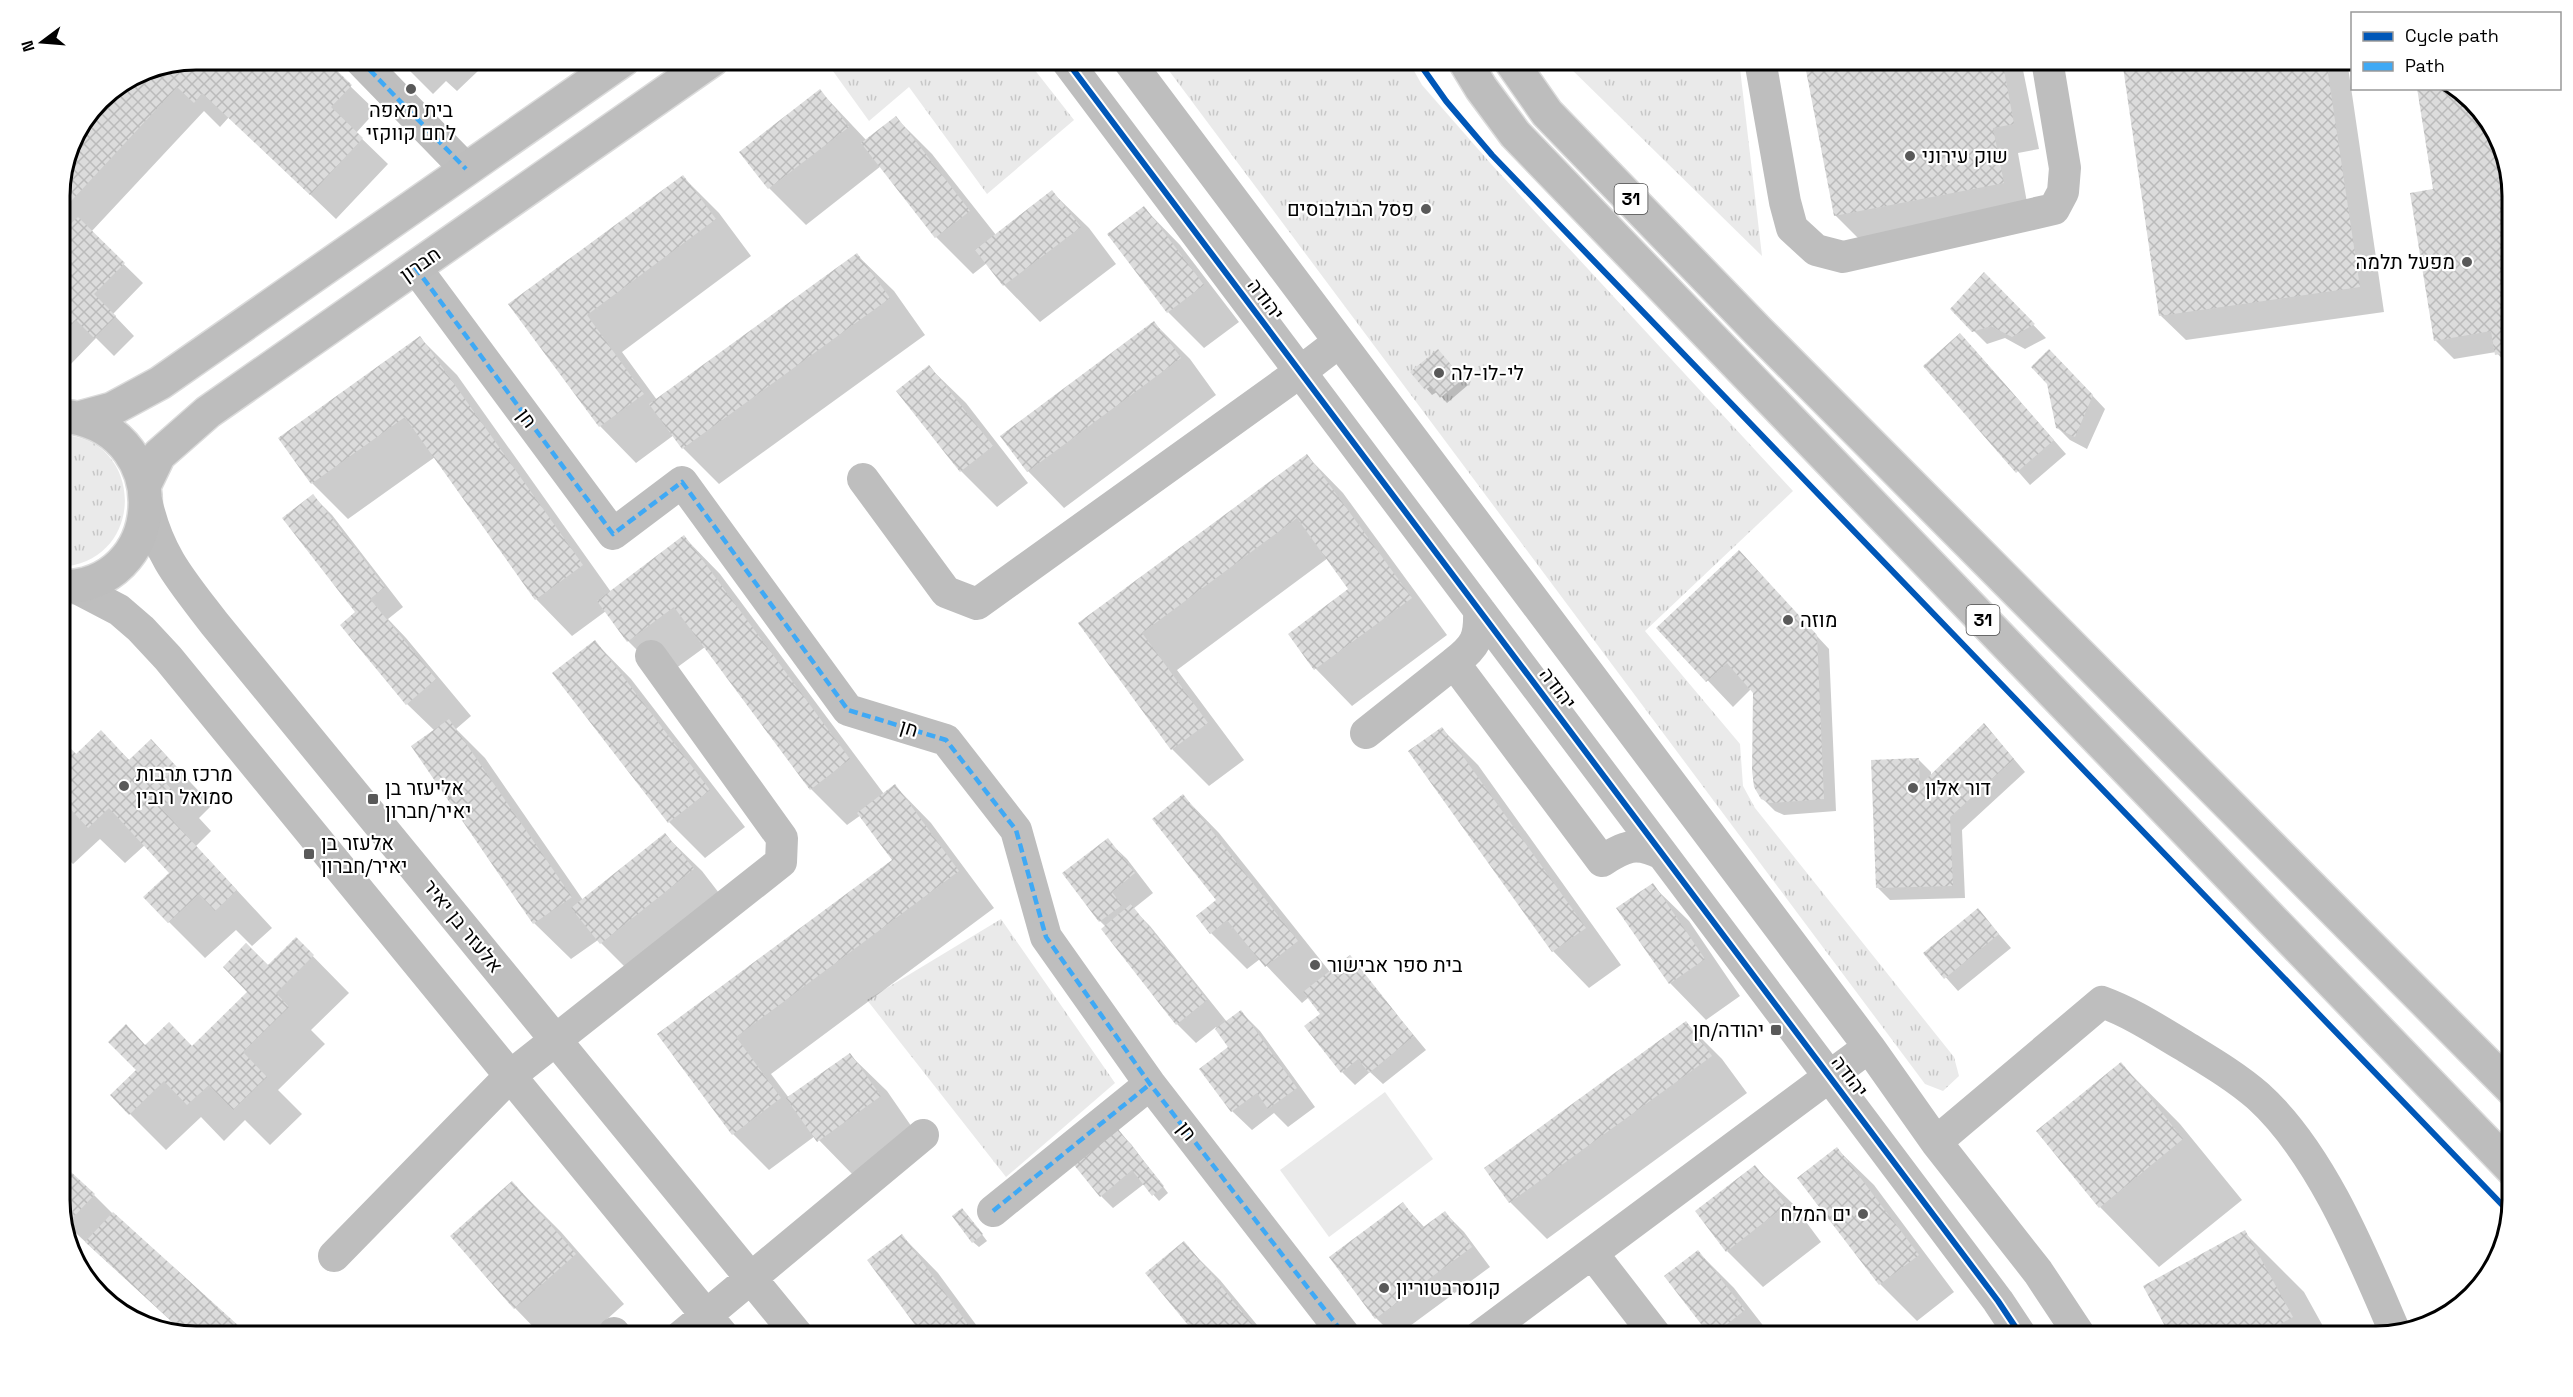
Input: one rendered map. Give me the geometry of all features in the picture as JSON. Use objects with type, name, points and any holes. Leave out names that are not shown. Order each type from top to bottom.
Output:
[{"type":"main road","name":"31","points":[[1470,70],[1515,134],[2502,1159]]},
{"type":"main road","name":"31","points":[[1517,70],[1547,113],[1759,332],[2502,1079]]},
{"type":"main road","points":[[71,416],[112,409],[160,384],[607,71]]},
{"type":"main road","name":"חברון","points":[[71,586],[98,580],[118,567],[126,558],[143,528],[146,494],[159,455],[208,412],[697,71]]},
{"type":"main road","points":[[71,418],[98,425],[114,435],[128,449],[138,465],[146,494]]},
{"type":"street","points":[[1762,70],[1785,202],[1792,228],[1816,250],[1843,257],[2054,209],[2063,192],[2065,168],[2049,70]]},
{"type":"street","points":[[371,71],[466,169]]},
{"type":"street","name":"יהודה","points":[[1074,71],[2015,1326]]},
{"type":"street","name":"יהודה","points":[[1136,71],[1869,1047],[1936,1142],[2038,1272],[2074,1326]]},
{"type":"street","name":"חן","points":[[415,267],[613,534],[682,482],[848,710],[946,740],[1016,830],[1046,937],[1150,1084],[1337,1326]]},
{"type":"street","points":[[862,479],[946,592],[977,604],[1339,342]]},
{"type":"street","name":"אלעזר בן יאיר","points":[[146,494],[153,528],[163,554],[213,623],[790,1326]]},
{"type":"street","points":[[71,588],[119,610],[141,629],[168,658],[715,1326],[750,1278],[923,1135]]},
{"type":"street","points":[[1366,732],[1471,650],[1480,631],[1479,610]]},
{"type":"street","points":[[334,1256],[510,1076],[781,862],[782,838],[651,656]]},
{"type":"street","points":[[1454,663],[1602,861],[1620,849],[1630,846],[1646,846],[1662,854]]},
{"type":"street","points":[[1936,1142],[2102,1002],[2128,1011],[2225,1070],[2259,1097],[2286,1128],[2317,1170],[2346,1225],[2392,1325]]},
{"type":"street","points":[[1494,1326],[1869,1047]]},
{"type":"street","points":[[993,1211],[1150,1084]]},
{"type":"street","points":[[1592,1254],[1648,1326]]},
{"type":"green space","points":[[1414,70],[1422,85],[1492,165],[1793,491],[1645,631],[1740,744],[1743,786],[1755,808],[1954,1057],[1959,1076],[1943,1091],[1925,1084],[1169,71]]},
{"type":"green space","points":[[1573,70],[1740,70],[1762,256]]},
{"type":"green space","points":[[833,71],[1035,71],[1074,120],[987,194],[909,87],[869,121]]},
{"type":"green space","points":[[71,437],[88,441],[108,455],[121,476],[125,500],[121,523],[109,544],[89,560],[71,564]]},
{"type":"green space","points":[[1001,919],[1115,1083],[1006,1177],[867,1000]]},
{"type":"green space","points":[[1385,1092],[1433,1159],[1329,1237],[1280,1170]]},
{"type":"building","name":"שוק עירוני","points":[[1806,70],[2004,70],[2014,124],[1993,128],[2004,183],[1834,216]]},
{"type":"building","points":[[2123,70],[2328,70],[2360,287],[2159,316]]},
{"type":"building","points":[[337,71],[352,85],[331,107],[363,138],[310,195],[202,93],[194,103],[177,87],[71,201],[73,172],[80,148],[102,113],[120,96],[141,83],[172,73]]},
{"type":"building","points":[[820,89],[849,127],[768,189],[739,152]]},
{"type":"building","name":"מפעל תלמה","points":[[2417,90],[2444,90],[2460,102],[2481,126],[2496,156],[2502,188],[2502,354],[2495,355],[2491,331],[2434,341],[2410,193],[2433,189]]},
{"type":"building","points":[[896,116],[970,211],[935,238],[861,143]]},
{"type":"building","points":[[683,175],[716,219],[587,315],[644,394],[599,427],[508,304]]},
{"type":"building","points":[[1052,190],[1081,227],[1003,286],[975,250]]},
{"type":"building","points":[[1144,206],[1204,285],[1167,313],[1107,234]]},
{"type":"building","points":[[78,217],[125,263],[94,294],[116,316],[94,338],[76,320],[71,325],[71,224]]},
{"type":"building","points":[[857,253],[890,298],[682,449],[649,404]]},
{"type":"building","points":[[1984,272],[2035,324],[2012,337],[1991,326],[1972,332],[1950,309]]},
{"type":"building","points":[[1154,321],[1181,358],[1027,472],[1000,436]]},
{"type":"building","points":[[1960,333],[2054,440],[2016,473],[1923,366]]},
{"type":"building","points":[[420,336],[583,565],[535,600],[405,417],[311,484],[278,438]]},
{"type":"building","points":[[1438,349],[1463,379],[1440,398],[1431,386],[1425,390],[1410,372]]},
{"type":"building","points":[[2049,349],[2093,395],[2075,437],[2056,428],[2047,384],[2031,367]]},
{"type":"building","points":[[929,365],[993,446],[960,472],[896,391]]},
{"type":"building","points":[[1307,454],[1412,598],[1314,670],[1288,634],[1348,589],[1297,518],[1142,633],[1208,723],[1171,750],[1078,623]]},
{"type":"building","points":[[313,494],[385,587],[370,599],[436,679],[406,705],[340,625],[355,612],[282,518]]},
{"type":"building","points":[[684,535],[850,759],[810,790],[674,607],[627,642],[597,601]]},
{"type":"building","points":[[1739,550],[1817,635],[1824,799],[1770,803],[1761,799],[1754,787],[1752,770],[1753,693],[1727,663],[1706,682],[1656,628]]},
{"type":"building","points":[[595,640],[710,790],[668,823],[552,673]]},
{"type":"building","points":[[449,719],[572,897],[533,924],[411,746]]},
{"type":"building","points":[[1984,723],[2014,759],[1950,817],[1953,886],[1876,888],[1871,760],[1919,758],[1920,785]]},
{"type":"building","points":[[1442,727],[1586,928],[1552,952],[1408,751]]},
{"type":"building","points":[[101,730],[129,760],[151,739],[177,767],[163,780],[176,794],[161,808],[237,890],[215,911],[199,894],[168,923],[143,897],[169,873],[109,808],[88,828],[71,810],[71,749],[76,754]]},
{"type":"building","points":[[895,784],[959,871],[736,1037],[781,1098],[732,1135],[657,1034],[892,860],[857,813]]},
{"type":"building","points":[[1183,794],[1298,941],[1265,967],[1227,920],[1210,934],[1196,916],[1216,900],[1152,819]]},
{"type":"building","points":[[665,833],[694,869],[600,944],[571,908]]},
{"type":"building","points":[[1108,838],[1135,873],[1112,892],[1122,905],[1099,922],[1062,873]]},
{"type":"building","points":[[1653,883],[1705,959],[1669,984],[1616,908]]},
{"type":"building","points":[[1131,904],[1207,1000],[1176,1025],[1101,929]]},
{"type":"building","points":[[1978,908],[1999,934],[1944,979],[1923,953]]},
{"type":"building","points":[[296,937],[314,955],[276,993],[289,1007],[243,1052],[267,1077],[233,1110],[209,1085],[187,1105],[164,1081],[129,1115],[110,1095],[136,1070],[108,1042],[126,1024],[145,1045],[169,1022],[192,1046],[247,992],[223,967],[246,943],[268,965]]},
{"type":"building","points":[[1350,955],[1414,1036],[1369,1073],[1358,1059],[1341,1073],[1304,1026],[1320,1014],[1303,992]]},
{"type":"building","points":[[1241,1010],[1297,1088],[1268,1109],[1257,1093],[1231,1112],[1199,1069],[1228,1047],[1215,1029]]},
{"type":"building","points":[[1686,1021],[1712,1056],[1509,1203],[1484,1168]]},
{"type":"building","points":[[850,1053],[881,1096],[817,1142],[786,1098]]},
{"type":"building","points":[[2121,1062],[2183,1139],[2099,1208],[2036,1131]]},
{"type":"building","points":[[1118,1129],[1164,1186],[1152,1196],[1132,1170],[1100,1197],[1074,1165]]},
{"type":"building","points":[[1837,1147],[1919,1255],[1879,1285],[1797,1178]]},
{"type":"building","points":[[1755,1165],[1786,1205],[1726,1252],[1695,1211]]},
{"type":"building","points":[[71,1172],[95,1194],[72,1218]]},
{"type":"building","points":[[512,1181],[576,1254],[514,1309],[450,1236]]},
{"type":"building","name":"קונסרבטוריון","points":[[1403,1202],[1422,1228],[1445,1211],[1472,1247],[1375,1319],[1329,1257]]},
{"type":"building","points":[[962,1208],[983,1234],[972,1243],[952,1216]]},
{"type":"building","points":[[113,1212],[239,1326],[175,1324],[85,1242]]},
{"type":"building","points":[[2245,1230],[2293,1317],[2277,1326],[2165,1326],[2143,1286]]},
{"type":"building","points":[[902,1234],[969,1326],[916,1326],[867,1260]]},
{"type":"building","points":[[1184,1241],[1254,1326],[1189,1326],[1145,1273]]},
{"type":"building","points":[[1698,1250],[1745,1310],[1725,1326],[1703,1326],[1664,1276]]},
{"type":"marked path","points":[[371,71],[466,169]]},
{"type":"marked path","points":[[415,267],[613,534],[682,482],[848,710],[946,740],[1016,830],[1046,937],[1150,1084],[1337,1326]]},
{"type":"marked path","points":[[993,1211],[1150,1084]]},
{"type":"cycle path","points":[[1424,70],[1446,101],[1492,155],[2502,1204]]},
{"type":"cycle path","points":[[1074,71],[2015,1326]]},
{"type":"place","name":"בית מאפה לחם קווקזי","points":[[411,89]]},
{"type":"place","name":"שוק עירוני","points":[[1910,156]]},
{"type":"place","name":"פסל הבולבוסים","points":[[1426,209]]},
{"type":"place","name":"מפעל תלמה","points":[[2467,262]]},
{"type":"place","name":"לי-לו-לה","points":[[1439,373]]},
{"type":"place","name":"מוזה","points":[[1788,620]]},
{"type":"place","name":"מרכז תרבות סמואל רובין","points":[[124,786]]},
{"type":"place","name":"דור אלון","points":[[1913,788]]},
{"type":"place","name":"אליעזר בן יאיר/חברון","points":[[373,799]]},
{"type":"place","name":"אלעזר בן יאיר/חברון","points":[[309,854]]},
{"type":"place","name":"בית ספר אבישור","points":[[1315,965]]},
{"type":"place","name":"יהודה/חן","points":[[1776,1030]]},
{"type":"place","name":"ים המלח","points":[[1863,1214]]},
{"type":"place","name":"קונסרבטוריון","points":[[1384,1288]]}]
